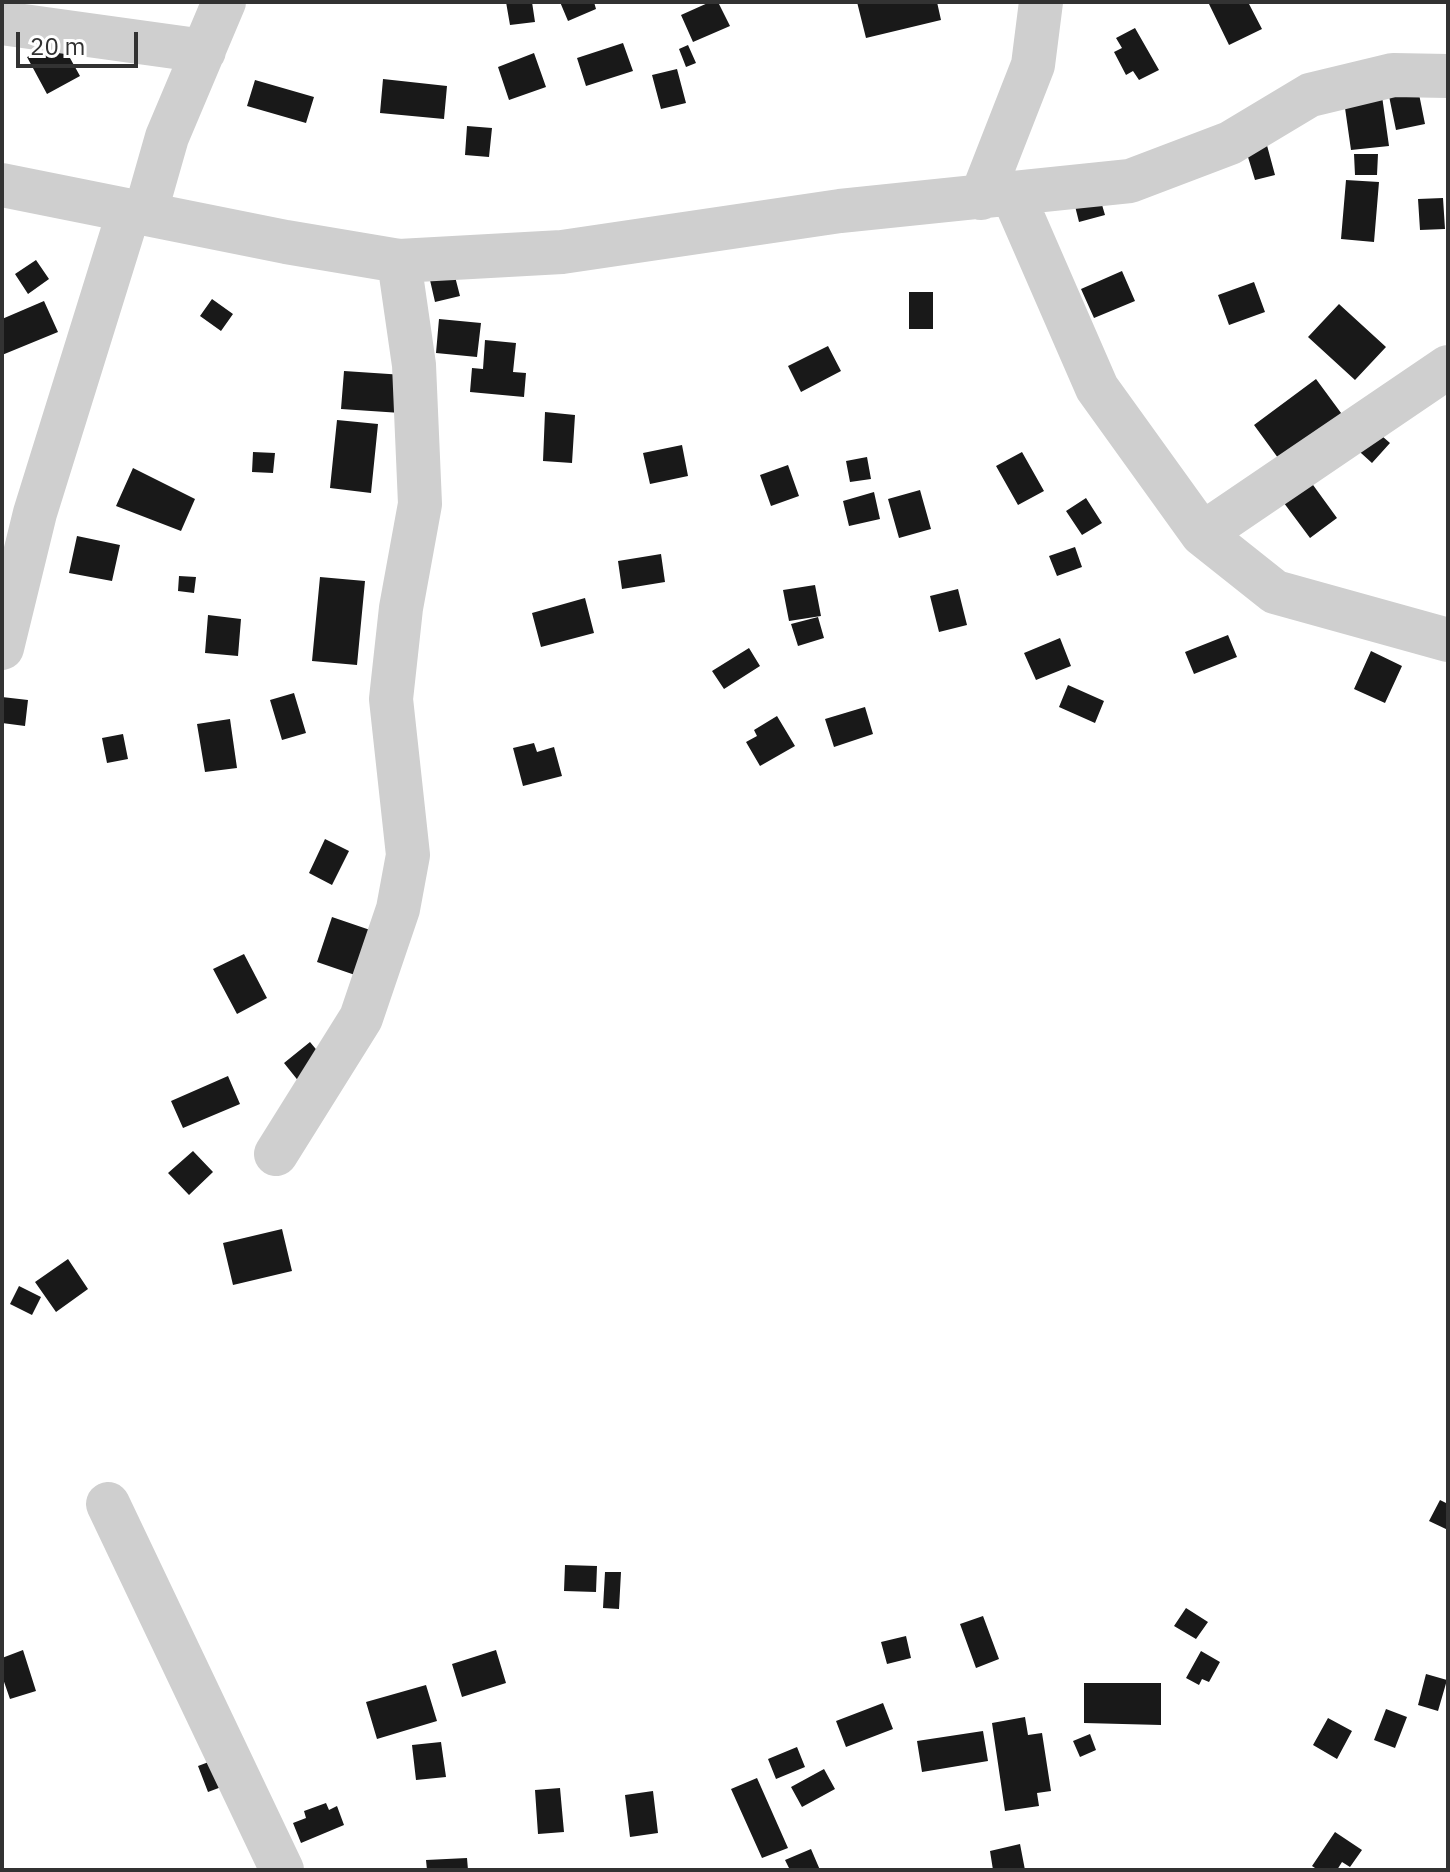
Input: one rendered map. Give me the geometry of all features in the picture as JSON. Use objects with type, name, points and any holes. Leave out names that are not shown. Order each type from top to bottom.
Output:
[{"type":"street","points":[[2,648],[35,513],[137,213],[224,2]]},
{"type":"street","points":[[1041,2],[1033,65],[1002,137],[997,196],[1097,388],[1202,534],[1275,592],[1448,640]]},
{"type":"street","points":[[2,23],[204,51]]},
{"type":"street","points":[[2,185],[399,261],[562,252],[840,211],[1130,181],[1230,143],[1310,95],[1393,75],[1448,76]]},
{"type":"street","points":[[276,1154],[361,1018],[398,909],[408,855],[391,699],[401,608],[420,504],[414,365],[399,261]]},
{"type":"street","points":[[1202,534],[1448,367]]},
{"type":"street","points":[[108,1504],[282,1870]]},
{"type":"building","points":[[506,2],[532,2],[535,22],[510,25]]},
{"type":"building","points":[[560,2],[594,2],[596,9],[568,21]]},
{"type":"building","points":[[710,2],[718,2],[730,26],[693,42],[681,15]]},
{"type":"building","points":[[857,2],[937,2],[941,20],[866,38]]},
{"type":"building","points":[[1248,2],[1262,29],[1229,45],[1209,4]]},
{"type":"building","points":[[1135,28],[1159,70],[1139,80],[1133,71],[1126,75],[1114,52],[1122,48],[1116,38]]},
{"type":"building","points":[[60,40],[80,76],[47,94],[27,57]]},
{"type":"building","points":[[623,43],[633,71],[586,86],[577,58]]},
{"type":"building","points":[[688,45],[696,63],[686,67],[679,49]]},
{"type":"building","points":[[534,53],[546,87],[509,100],[498,67]]},
{"type":"building","points":[[677,69],[686,103],[661,109],[652,75]]},
{"type":"building","points":[[383,79],[447,86],[444,119],[380,113]]},
{"type":"building","points":[[255,80],[314,97],[306,123],[247,106]]},
{"type":"building","points":[[1418,89],[1425,124],[1396,130],[1389,96]]},
{"type":"building","points":[[1382,96],[1389,146],[1351,150],[1344,101]]},
{"type":"building","points":[[467,126],[492,128],[489,157],[465,155]]},
{"type":"building","points":[[1265,138],[1275,175],[1255,180],[1244,144]]},
{"type":"building","points":[[1354,154],[1378,154],[1377,175],[1355,175]]},
{"type":"building","points":[[1346,180],[1379,182],[1374,242],[1341,239]]},
{"type":"building","points":[[1098,191],[1105,215],[1079,222],[1073,198]]},
{"type":"building","points":[[1443,198],[1445,229],[1420,230],[1418,199]]},
{"type":"building","points":[[36,260],[49,279],[28,294],[15,274]]},
{"type":"building","points":[[451,261],[460,296],[435,302],[427,267]]},
{"type":"building","points":[[1122,271],[1135,301],[1094,318],[1081,289]]},
{"type":"building","points":[[1254,282],[1265,312],[1229,325],[1218,295]]},
{"type":"building","points":[[909,292],[933,292],[933,329],[909,329]]},
{"type":"building","points":[[212,299],[233,314],[221,331],[200,316]]},
{"type":"building","points":[[44,301],[58,332],[2,355],[2,319]]},
{"type":"building","points":[[1339,304],[1386,347],[1355,380],[1308,337]]},
{"type":"building","points":[[439,319],[481,323],[477,357],[436,353]]},
{"type":"building","points":[[485,340],[516,343],[513,372],[526,373],[524,397],[470,392],[472,368],[483,369]]},
{"type":"building","points":[[828,346],[841,371],[801,392],[788,366]]},
{"type":"building","points":[[344,371],[404,375],[401,413],[341,409]]},
{"type":"building","points":[[1316,379],[1344,417],[1281,462],[1254,425]]},
{"type":"building","points":[[545,412],[575,415],[572,463],[543,461]]},
{"type":"building","points":[[337,420],[378,424],[371,493],[330,488]]},
{"type":"building","points":[[1367,423],[1390,443],[1372,463],[1350,443]]},
{"type":"building","points":[[682,445],[688,476],[650,484],[643,453]]},
{"type":"building","points":[[253,452],[275,453],[273,473],[252,472]]},
{"type":"building","points":[[1022,452],[1044,491],[1018,505],[996,466]]},
{"type":"building","points":[[867,457],[871,479],[850,482],[846,461]]},
{"type":"building","points":[[788,465],[799,496],[771,506],[760,475]]},
{"type":"building","points":[[133,468],[195,499],[181,531],[116,506]]},
{"type":"building","points":[[1308,478],[1337,518],[1310,538],[1281,499]]},
{"type":"building","points":[[920,490],[931,529],[899,538],[888,499]]},
{"type":"building","points":[[874,492],[880,519],[849,526],[843,501]]},
{"type":"building","points":[[1086,498],[1102,523],[1082,535],[1066,511]]},
{"type":"building","points":[[77,536],[120,545],[112,581],[69,573]]},
{"type":"building","points":[[1075,547],[1082,567],[1057,576],[1049,556]]},
{"type":"building","points":[[661,554],[665,582],[622,589],[618,561]]},
{"type":"building","points":[[179,576],[196,577],[194,593],[178,591]]},
{"type":"building","points":[[320,577],[365,581],[357,665],[312,661]]},
{"type":"building","points":[[815,585],[821,616],[789,621],[783,590]]},
{"type":"building","points":[[958,589],[967,625],[939,632],[930,596]]},
{"type":"building","points":[[585,598],[594,633],[541,647],[532,613]]},
{"type":"building","points":[[208,615],[241,619],[238,656],[205,653]]},
{"type":"building","points":[[818,617],[824,638],[798,646],[791,624]]},
{"type":"building","points":[[1228,635],[1237,657],[1194,674],[1185,652]]},
{"type":"building","points":[[1060,638],[1071,666],[1036,680],[1024,653]]},
{"type":"building","points":[[749,648],[760,666],[724,689],[712,671]]},
{"type":"building","points":[[1371,651],[1402,666],[1385,703],[1354,689]]},
{"type":"building","points":[[1068,685],[1104,701],[1095,723],[1059,707]]},
{"type":"building","points":[[294,693],[306,733],[282,740],[270,700]]},
{"type":"building","points":[[2,697],[28,700],[25,726],[2,723]]},
{"type":"building","points":[[865,707],[873,734],[834,747],[825,719]]},
{"type":"building","points":[[777,716],[795,746],[760,766],[746,742],[757,736],[754,730]]},
{"type":"building","points":[[230,719],[237,768],[205,772],[197,724]]},
{"type":"building","points":[[123,734],[128,759],[107,763],[102,738]]},
{"type":"building","points":[[534,743],[537,752],[554,747],[562,776],[523,786],[513,748]]},
{"type":"building","points":[[325,839],[349,851],[332,885],[309,873]]},
{"type":"building","points":[[332,917],[373,931],[358,976],[317,962]]},
{"type":"building","points":[[244,954],[267,998],[237,1014],[213,969]]},
{"type":"building","points":[[310,1042],[330,1066],[304,1088],[284,1063]]},
{"type":"building","points":[[228,1076],[240,1104],[183,1128],[171,1101]]},
{"type":"building","points":[[193,1151],[213,1172],[189,1195],[168,1173]]},
{"type":"building","points":[[282,1229],[292,1271],[233,1285],[223,1243]]},
{"type":"building","points":[[68,1259],[88,1289],[56,1312],[35,1282]]},
{"type":"building","points":[[19,1286],[41,1297],[32,1315],[10,1304]]},
{"type":"building","points":[[1440,1500],[1448,1504],[1448,1530],[1429,1521]]},
{"type":"building","points":[[565,1565],[597,1566],[596,1592],[564,1591]]},
{"type":"building","points":[[605,1572],[621,1572],[619,1609],[603,1608]]},
{"type":"building","points":[[1186,1608],[1208,1622],[1196,1639],[1174,1626]]},
{"type":"building","points":[[983,1616],[999,1659],[976,1668],[960,1624]]},
{"type":"building","points":[[906,1636],[911,1658],[887,1664],[881,1642]]},
{"type":"building","points":[[23,1650],[36,1691],[10,1699],[2,1676],[2,1658]]},
{"type":"building","points":[[496,1650],[506,1683],[462,1697],[452,1664]]},
{"type":"building","points":[[1201,1651],[1220,1662],[1209,1682],[1202,1679],[1199,1685],[1186,1678]]},
{"type":"building","points":[[1426,1674],[1447,1680],[1438,1711],[1418,1705]]},
{"type":"building","points":[[1084,1683],[1161,1683],[1161,1725],[1084,1723]]},
{"type":"building","points":[[426,1685],[437,1721],[377,1739],[366,1702]]},
{"type":"building","points":[[883,1703],[893,1729],[846,1747],[836,1721]]},
{"type":"building","points":[[1386,1709],[1407,1717],[1395,1748],[1374,1740]]},
{"type":"building","points":[[1025,1717],[1028,1735],[1042,1733],[1051,1791],[1037,1793],[1039,1806],[1005,1811],[992,1723]]},
{"type":"building","points":[[1328,1718],[1352,1731],[1337,1759],[1313,1745]]},
{"type":"building","points":[[983,1731],[988,1761],[922,1772],[917,1741]]},
{"type":"building","points":[[1090,1734],[1096,1750],[1080,1757],[1073,1741]]},
{"type":"building","points":[[441,1742],[446,1777],[416,1780],[412,1745]]},
{"type":"building","points":[[797,1747],[805,1767],[776,1779],[768,1759]]},
{"type":"building","points":[[214,1760],[224,1786],[208,1792],[198,1766]]},
{"type":"building","points":[[824,1769],[835,1789],[802,1807],[791,1787]]},
{"type":"building","points":[[757,1778],[788,1848],[762,1858],[731,1789]]},
{"type":"building","points":[[560,1788],[564,1832],[538,1834],[535,1790]]},
{"type":"building","points":[[653,1791],[658,1833],[630,1837],[625,1795]]},
{"type":"building","points":[[326,1803],[329,1810],[337,1806],[344,1825],[301,1843],[293,1823],[306,1818],[304,1811]]},
{"type":"building","points":[[1335,1832],[1362,1850],[1350,1867],[1342,1862],[1337,1870],[1318,1870],[1312,1866]]},
{"type":"building","points":[[1020,1844],[1025,1870],[993,1870],[990,1851]]},
{"type":"building","points":[[811,1849],[820,1870],[790,1870],[785,1860]]},
{"type":"building","points":[[467,1858],[468,1870],[427,1870],[426,1860]]}]
